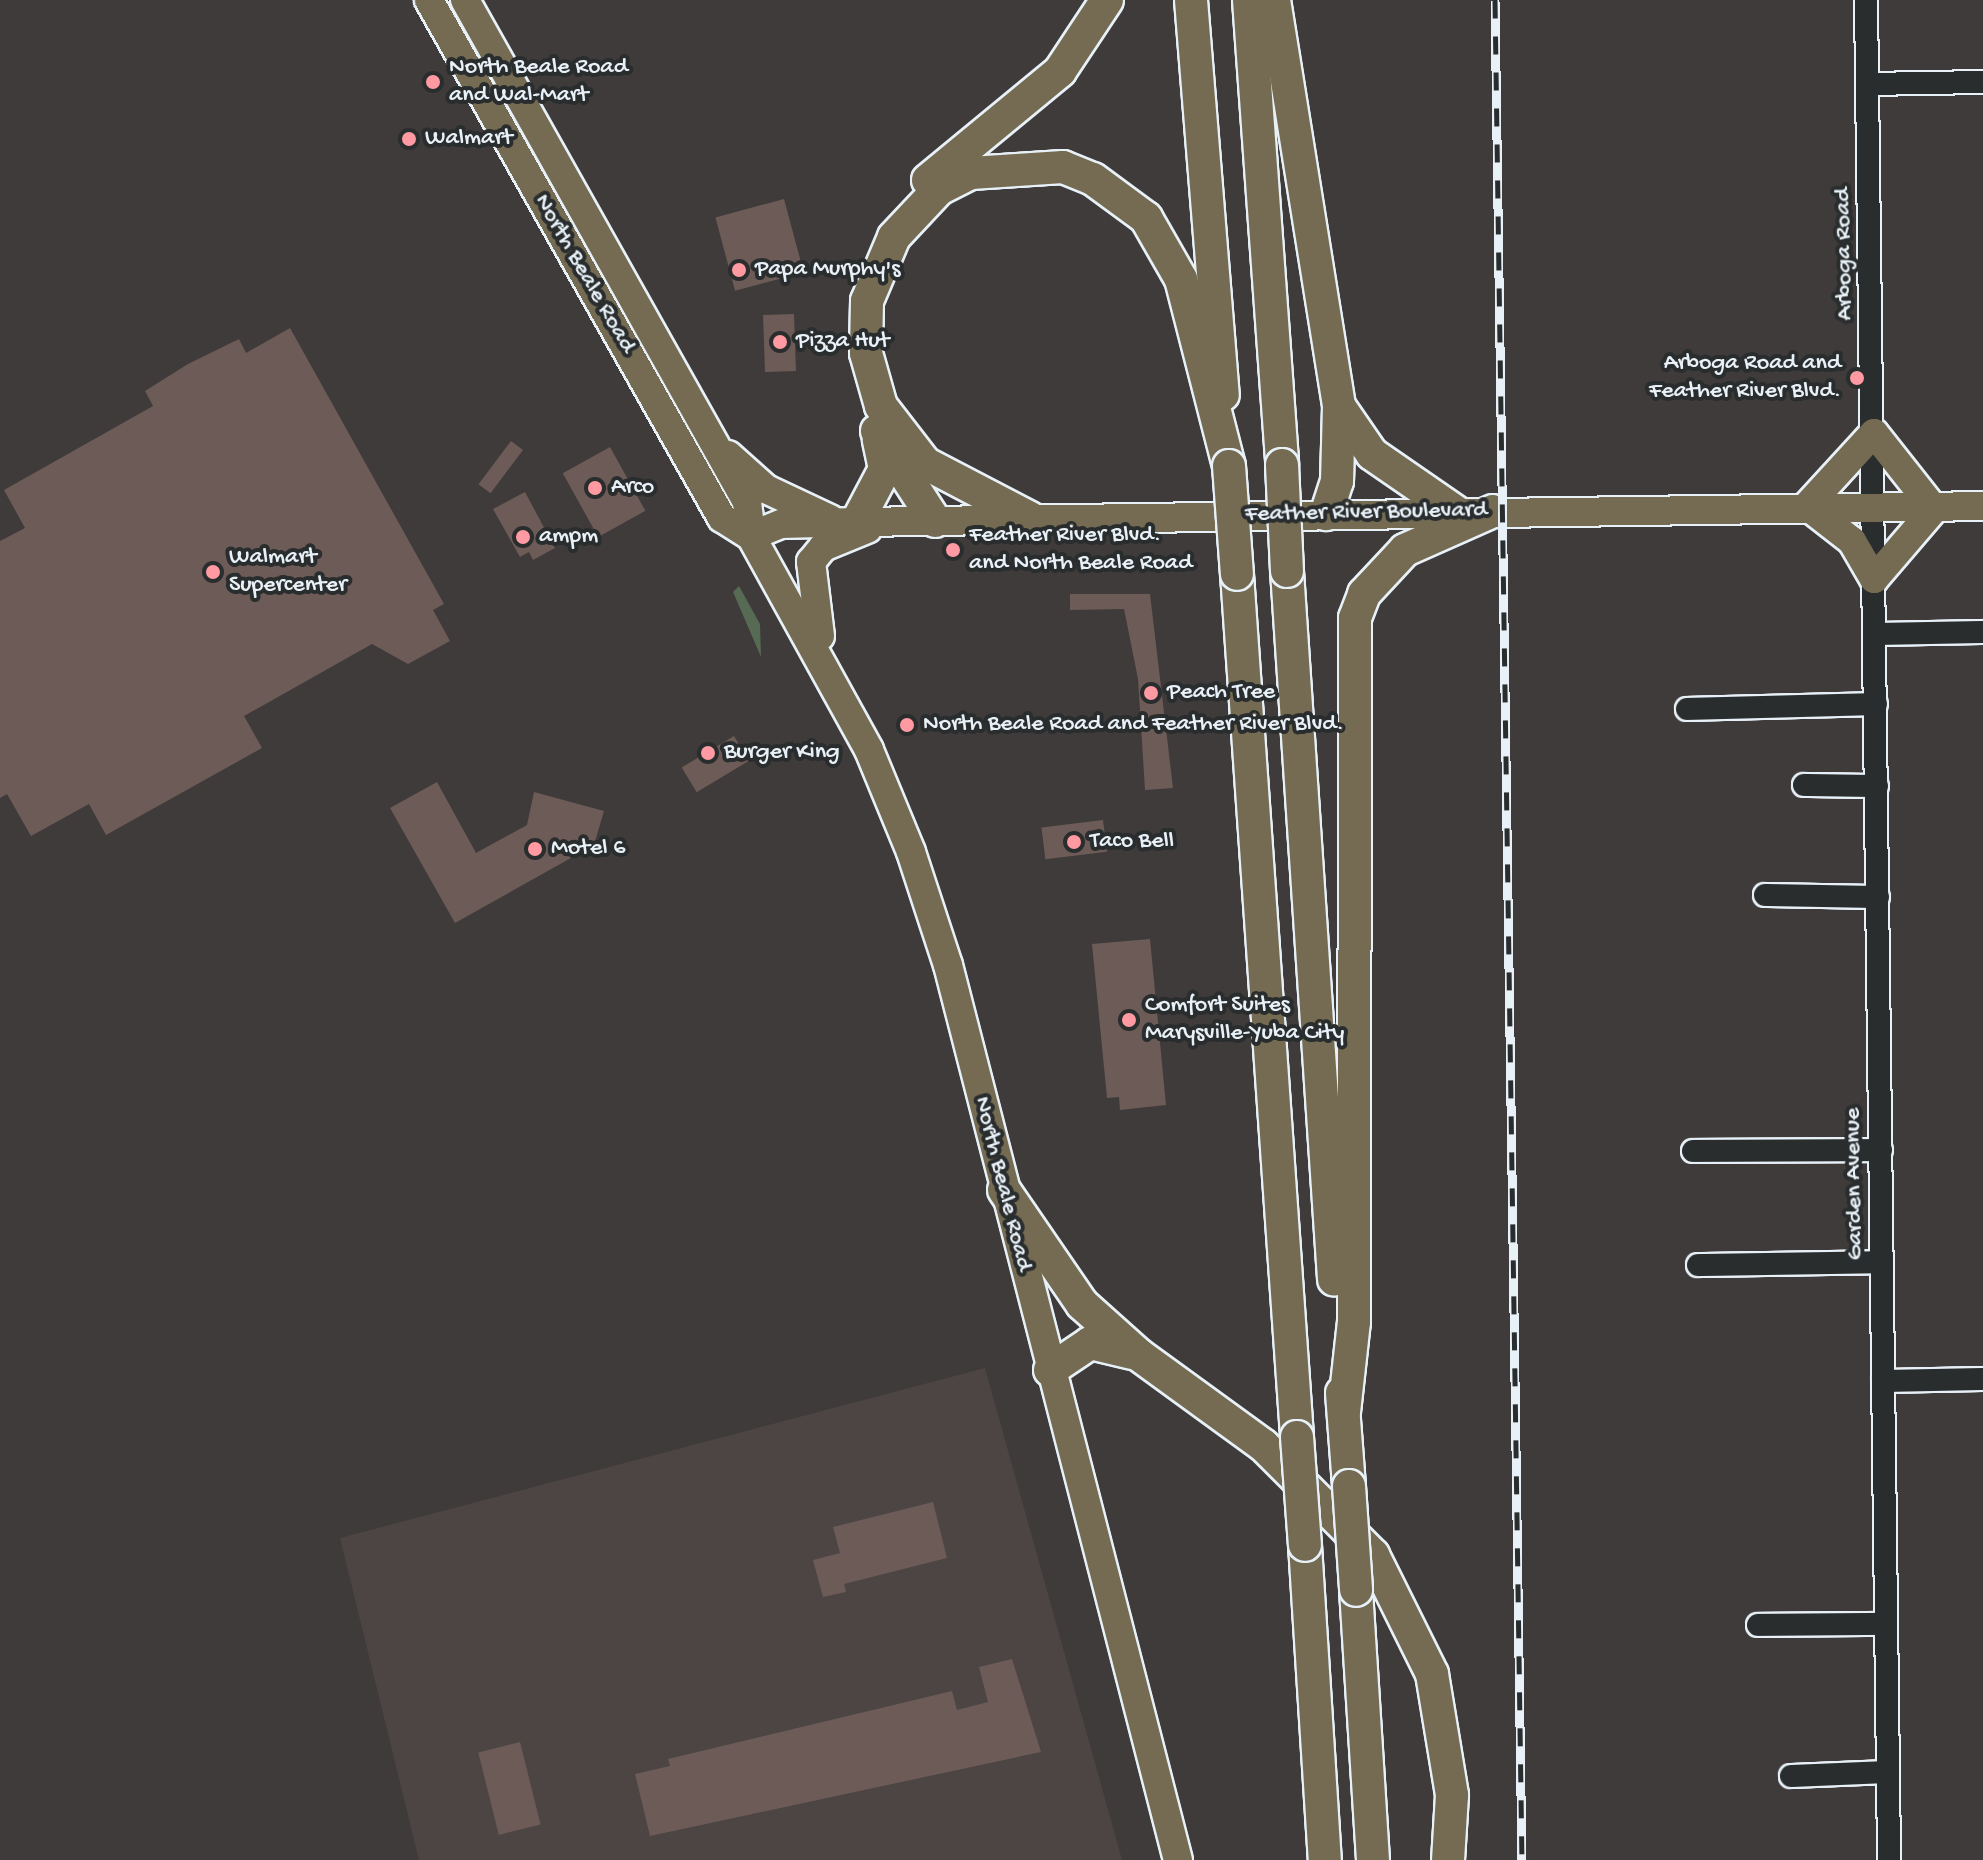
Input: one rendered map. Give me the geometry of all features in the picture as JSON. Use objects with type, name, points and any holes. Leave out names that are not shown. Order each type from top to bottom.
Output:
[{"type":"highway","points":[[861,522],[885,469],[876,429],[848,344],[864,257],[925,182],[1060,71],[1107,0]]},
{"type":"highway","points":[[1191,0],[1237,574],[1325,1860]]},
{"type":"highway","points":[[1249,0],[1373,1860]]},
{"type":"highway","points":[[1274,0],[1339,406],[1337,481],[1326,514]]},
{"type":"highway","points":[[1030,518],[925,463],[881,406],[866,353],[867,301],[894,237],[939,189],[971,173],[1063,167],[1093,179],[1146,218],[1181,279],[1229,466]]},
{"type":"highway","points":[[1339,406],[1372,454],[1456,512]]},
{"type":"highway","points":[[876,429],[935,521]]},
{"type":"highway","points":[[1344,1412],[1354,1322],[1355,618],[1364,594],[1405,550],[1493,511]]},
{"type":"highway","points":[[1004,1190],[1061,1280],[1139,1355],[1263,1445],[1324,1499],[1392,1585],[1432,1674],[1445,1727],[1448,1860]]},
{"type":"highway","points":[[1050,1370],[1090,1343],[1139,1355]]},
{"type":"main road","name":"North Beale Road","points":[[429,0],[722,518],[751,536]]},
{"type":"main road","name":"North Beale Road","points":[[465,0],[747,502],[751,536],[875,763],[925,893],[1178,1860]]},
{"type":"main road","points":[[1874,433],[1934,509],[1874,579],[1852,541],[1807,506],[1874,433]]},
{"type":"main road","points":[[718,450],[766,489],[861,522]]},
{"type":"main road","name":"Feather River Boulevard","points":[[751,536],[781,524],[861,522],[1807,506],[1934,509],[1983,506]]},
{"type":"main road","points":[[829,676],[812,610],[811,562],[861,522]]},
{"type":"street","name":"Arboga Road","points":[[1866,0],[1873,507]]},
{"type":"street","points":[[1868,84],[1983,82]]},
{"type":"street","name":"Garden Avenue","points":[[1873,507],[1889,1860]]},
{"type":"street","points":[[1875,634],[1983,632]]},
{"type":"street","points":[[1687,709],[1876,704]]},
{"type":"street","points":[[1804,785],[1877,786]]},
{"type":"street","points":[[1765,895],[1878,897]]},
{"type":"street","points":[[1693,1151],[1881,1150]]},
{"type":"street","points":[[1698,1265],[1882,1262]]},
{"type":"street","points":[[1883,1381],[1983,1379]]},
{"type":"street","points":[[1758,1625],[1885,1624]]},
{"type":"street","points":[[1791,1776],[1888,1772]]},
{"type":"shaded area","points":[[985,1368],[1122,1860],[419,1860],[340,1538]]},
{"type":"green space","points":[[739,586],[760,624],[761,657],[733,592]]},
{"type":"building","points":[[784,199],[804,272],[735,291],[715,217]]},
{"type":"building","points":[[794,314],[796,371],[765,372],[763,315]]},
{"type":"building","name":"Walmart Supercenter","points":[[290,328],[444,604],[433,610],[450,641],[408,664],[372,644],[244,716],[262,748],[106,835],[89,804],[31,836],[7,794],[0,798],[0,541],[25,528],[4,490],[153,406],[145,391],[188,364],[239,339],[246,353]]},
{"type":"building","points":[[511,441],[523,450],[490,493],[479,484]]},
{"type":"building","points":[[610,447],[645,511],[598,537],[563,473]]},
{"type":"building","points":[[525,492],[555,548],[533,560],[529,552],[520,557],[493,509]]},
{"type":"building","name":"Peach Tree","points":[[1070,594],[1150,594],[1173,788],[1145,790],[1138,679],[1124,609],[1070,610]]},
{"type":"building","points":[[734,736],[749,761],[697,792],[682,767]]},
{"type":"building","name":"Motel 6","points":[[437,782],[476,853],[527,825],[534,792],[604,811],[594,845],[455,923],[390,808]]},
{"type":"building","points":[[1103,820],[1107,852],[1045,859],[1041,828]]},
{"type":"building","name":"Comfort Suites Marysville-Yuba City","points":[[1150,939],[1166,1105],[1120,1110],[1119,1097],[1107,1098],[1092,944]]},
{"type":"building","points":[[933,1502],[947,1558],[844,1584],[846,1592],[823,1597],[813,1560],[840,1553],[833,1527]]},
{"type":"building","points":[[1012,1659],[1041,1752],[650,1836],[635,1774],[670,1766],[668,1759],[952,1691],[957,1710],[988,1702],[979,1667]]},
{"type":"building","points":[[520,1742],[541,1824],[499,1835],[478,1752]]},
{"type":"railway","points":[[1495,0],[1522,1860]]},
{"type":"place","name":"North Beale Road and Wal-Mart","points":[[433,82]]},
{"type":"place","name":"Walmart","points":[[409,139]]},
{"type":"place","name":"Papa Murphy's","points":[[739,270]]},
{"type":"place","name":"Pizza Hut","points":[[780,342]]},
{"type":"place","name":"Arboga Road and Feather River Blvd.","points":[[1857,378]]},
{"type":"place","name":"Arco","points":[[595,488]]},
{"type":"place","name":"ampm","points":[[523,537]]},
{"type":"place","name":"Feather River Blvd. and North Beale Road","points":[[953,550]]},
{"type":"place","name":"Walmart Supercenter","points":[[213,572]]},
{"type":"place","name":"Peach Tree","points":[[1151,693]]},
{"type":"place","name":"North Beale Road and Feather River Blvd.","points":[[907,725]]},
{"type":"place","name":"Burger King","points":[[708,753]]},
{"type":"place","name":"Taco Bell","points":[[1074,842]]},
{"type":"place","name":"Motel 6","points":[[535,849]]},
{"type":"place","name":"Comfort Suites Marysville-Yuba City","points":[[1129,1020]]}]
